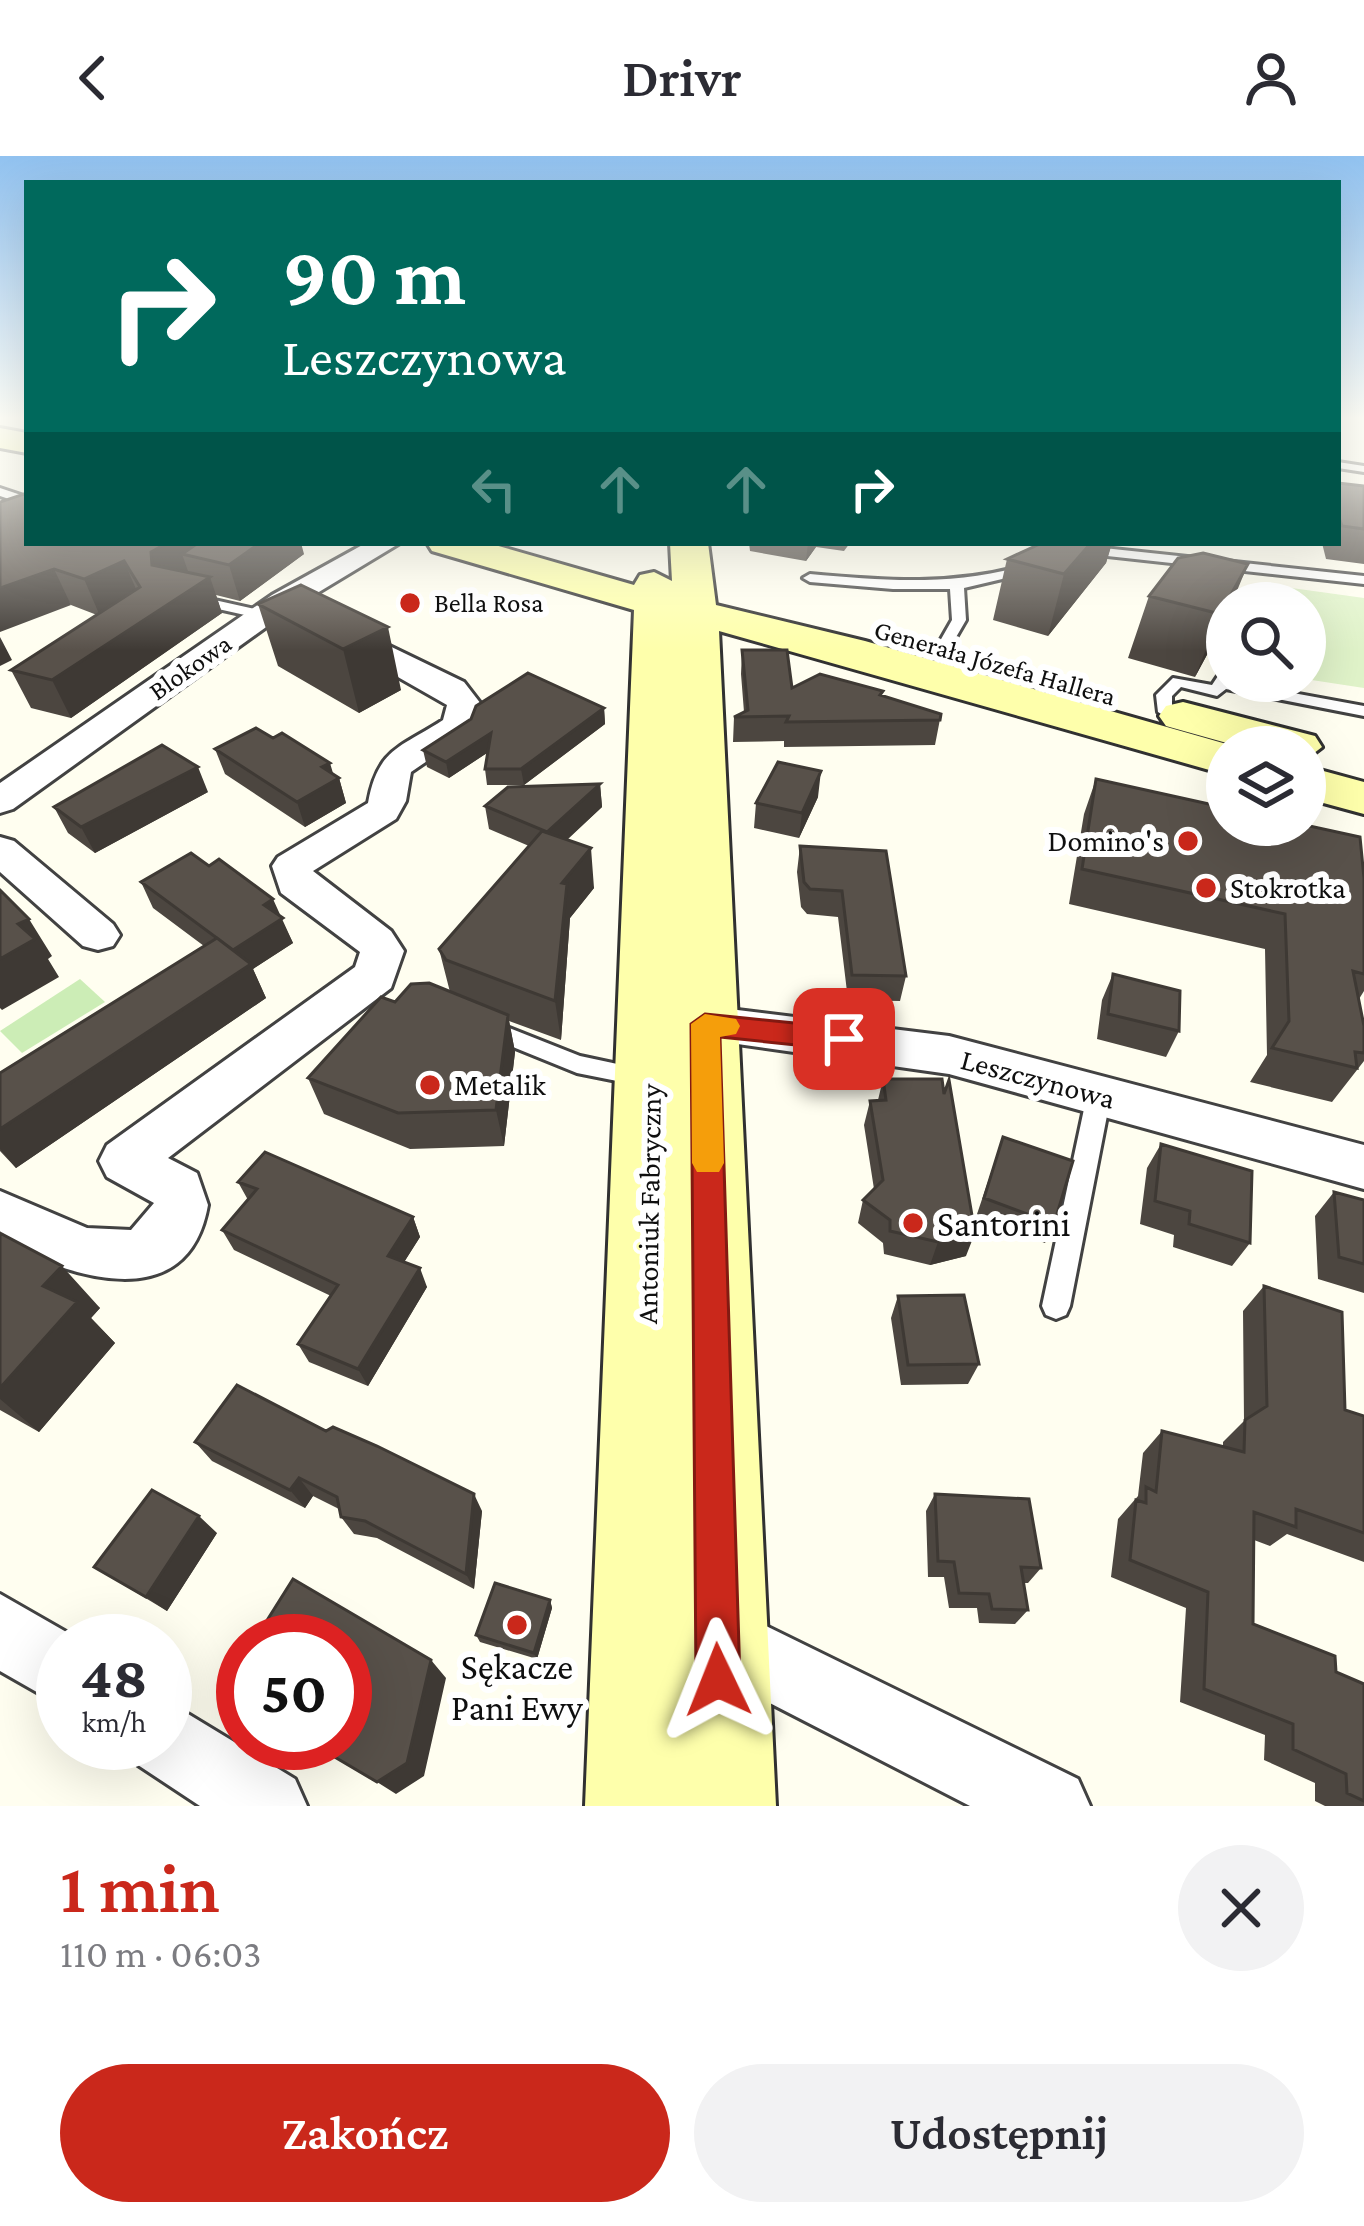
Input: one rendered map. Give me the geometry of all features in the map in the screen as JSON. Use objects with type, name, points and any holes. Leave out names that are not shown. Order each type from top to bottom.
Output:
[{"type":"main road","points":[[456,546],[678,610]]},
{"type":"main road","points":[[564,546],[678,610]]},
{"type":"main road","name":"Generała Józefa Hallera","points":[[678,610],[795,635],[943,647],[1218,726]]},
{"type":"main road","name":"Generała Józefa Hallera","points":[[678,610],[861,639],[1206,753]]},
{"type":"main road","name":"Antoniuk Fabryczny","points":[[639,1806],[678,1052],[678,610]]},
{"type":"main road","name":"Generała Józefa Hallera","points":[[1326,755],[1364,765]]},
{"type":"main road","points":[[1326,788],[1364,798]]},
{"type":"main road","name":"Antoniuk Fabryczny","points":[[678,1052],[716,1638],[722,1806]]},
{"type":"street","name":"Blokowa","points":[[0,801],[273,608],[381,546]]},
{"type":"street","points":[[0,1216],[92,1256],[129,1258],[146,1250],[175,1226],[182,1199],[178,1189],[124,1161],[392,985],[376,942],[296,884],[292,866],[382,811],[392,798],[390,778],[398,765],[459,724],[464,704],[452,689],[273,608]]},
{"type":"street","points":[[0,850],[98,935]]},
{"type":"street","name":"Leszczynowa","points":[[678,1052],[920,1050],[1364,1167]]},
{"type":"street","points":[[0,1629],[36,1653]]},
{"type":"street","points":[[716,1638],[1052,1806]]},
{"type":"street","points":[[192,1756],[268,1806]]},
{"type":"lane","points":[[810,578],[957,587],[987,584],[1092,546]]},
{"type":"lane","points":[[1103,546],[1364,580]]},
{"type":"lane","points":[[190,581],[172,594],[273,608]]},
{"type":"lane","points":[[943,647],[959,620],[957,587]]},
{"type":"lane","points":[[1166,712],[1164,694],[1178,681],[1206,689]]},
{"type":"lane","points":[[1326,702],[1364,711]]},
{"type":"lane","points":[[470,1020],[577,1064],[678,1052]]},
{"type":"lane","points":[[1056,1306],[1099,1095]]},
{"type":"green space","points":[[1326,593],[1364,598],[1364,688],[1326,682]]},
{"type":"green space","points":[[80,979],[105,1002],[22,1053],[0,1031]]},
{"type":"building","points":[[24,497],[24,546],[162,546],[151,552],[152,565],[210,577],[52,680],[11,670],[140,587],[124,561],[84,579],[54,569],[0,588],[0,502]]},
{"type":"building","points":[[1341,497],[1364,497],[1364,529],[1342,526]]},
{"type":"building","points":[[194,546],[256,546],[229,565],[182,554]]},
{"type":"building","points":[[1035,546],[1088,546],[1064,574],[1007,559]]},
{"type":"building","points":[[1203,553],[1248,564],[1238,582],[1206,582],[1206,610],[1149,596],[1178,558]]},
{"type":"building","points":[[301,585],[388,627],[343,649],[258,604]]},
{"type":"building","points":[[742,650],[787,650],[792,688],[820,674],[883,691],[880,695],[941,714],[940,720],[786,722],[789,716],[734,717],[748,710]]},
{"type":"building","points":[[528,673],[604,708],[521,769],[485,769],[491,733],[446,762],[423,750],[471,719],[476,706]]},
{"type":"building","points":[[256,728],[273,738],[282,733],[330,763],[322,767],[339,778],[297,802],[215,749]]},
{"type":"building","points":[[162,745],[198,767],[81,827],[54,807]]},
{"type":"building","points":[[778,762],[821,771],[802,813],[756,803]]},
{"type":"building","points":[[1096,779],[1206,803],[1206,846],[1326,846],[1326,830],[1360,837],[1364,974],[1353,971],[1364,1053],[1355,1052],[1357,1068],[1272,1048],[1289,1021],[1285,914],[1082,869]]},
{"type":"building","points":[[600,784],[547,832],[485,806],[508,787]]},
{"type":"building","points":[[542,831],[591,848],[562,883],[567,884],[555,1001],[446,960],[439,949]]},
{"type":"building","points":[[800,846],[886,851],[906,976],[852,975],[842,891],[810,889],[804,882]]},
{"type":"building","points":[[191,853],[209,866],[219,859],[273,899],[264,905],[283,918],[233,950],[141,882]]},
{"type":"building","points":[[0,890],[29,919],[18,924],[35,939],[0,959]]},
{"type":"building","points":[[217,938],[251,964],[0,1129],[0,1073]]},
{"type":"building","points":[[1113,974],[1180,991],[1179,1031],[1108,1014]]},
{"type":"building","points":[[429,983],[508,1015],[496,1110],[398,1113],[308,1078],[381,997],[395,1002],[411,984]]},
{"type":"building","points":[[883,1079],[942,1079],[944,1094],[949,1080],[975,1233],[938,1242],[890,1231],[890,1220],[863,1200],[883,1180],[870,1101],[886,1100]]},
{"type":"building","points":[[1003,1137],[1073,1161],[1054,1224],[984,1198]]},
{"type":"building","points":[[1161,1144],[1252,1171],[1250,1243],[1189,1224],[1190,1211],[1155,1201]]},
{"type":"building","points":[[265,1152],[413,1217],[388,1256],[420,1268],[358,1369],[298,1344],[338,1285],[222,1230],[257,1189],[238,1182]]},
{"type":"building","points":[[1334,1192],[1364,1200],[1364,1264],[1339,1257]]},
{"type":"building","points":[[0,1233],[62,1266],[43,1286],[77,1302],[0,1388]]},
{"type":"building","points":[[1264,1286],[1342,1312],[1345,1410],[1364,1416],[1364,1533],[1296,1509],[1296,1527],[1254,1512],[1253,1624],[1335,1656],[1336,1672],[1364,1684],[1364,1801],[1347,1793],[1346,1774],[1293,1749],[1293,1724],[1204,1689],[1208,1592],[1130,1560],[1136,1500],[1146,1503],[1146,1487],[1156,1492],[1162,1431],[1244,1452],[1245,1420],[1267,1406]]},
{"type":"building","points":[[964,1295],[979,1364],[908,1365],[898,1296]]},
{"type":"building","points":[[237,1385],[326,1431],[333,1427],[474,1494],[466,1574],[365,1521],[341,1517],[337,1497],[299,1478],[290,1490],[195,1442]]},
{"type":"building","points":[[152,1490],[199,1516],[146,1597],[94,1567]]},
{"type":"building","points":[[935,1494],[1029,1499],[1041,1568],[1021,1567],[1028,1610],[992,1609],[989,1594],[959,1593],[954,1562],[938,1561]]},
{"type":"building","points":[[293,1579],[353,1614],[271,1614]]},
{"type":"building","name":"Sękacze Pani Ewy","points":[[495,1583],[550,1600],[534,1653],[476,1635]]},
{"type":"building","points":[[372,1625],[431,1660],[407,1763],[377,1782],[357,1770],[372,1770]]},
{"type":"slow traffic","points":[[708,1163],[705,1024],[726,1026]]},
{"type":"place","name":"Bella Rosa","points":[[410,603]]},
{"type":"place","name":"Domino's","points":[[1188,841]]},
{"type":"place","name":"Stokrotka","points":[[1206,888]]},
{"type":"place","name":"Metalik","points":[[430,1085]]},
{"type":"place","name":"Santorini","points":[[913,1223]]},
{"type":"place","name":"Sękacze Pani Ewy","points":[[517,1625]]},
{"type":"route","points":[[718,1680],[705,1024],[844,1039]]}]
